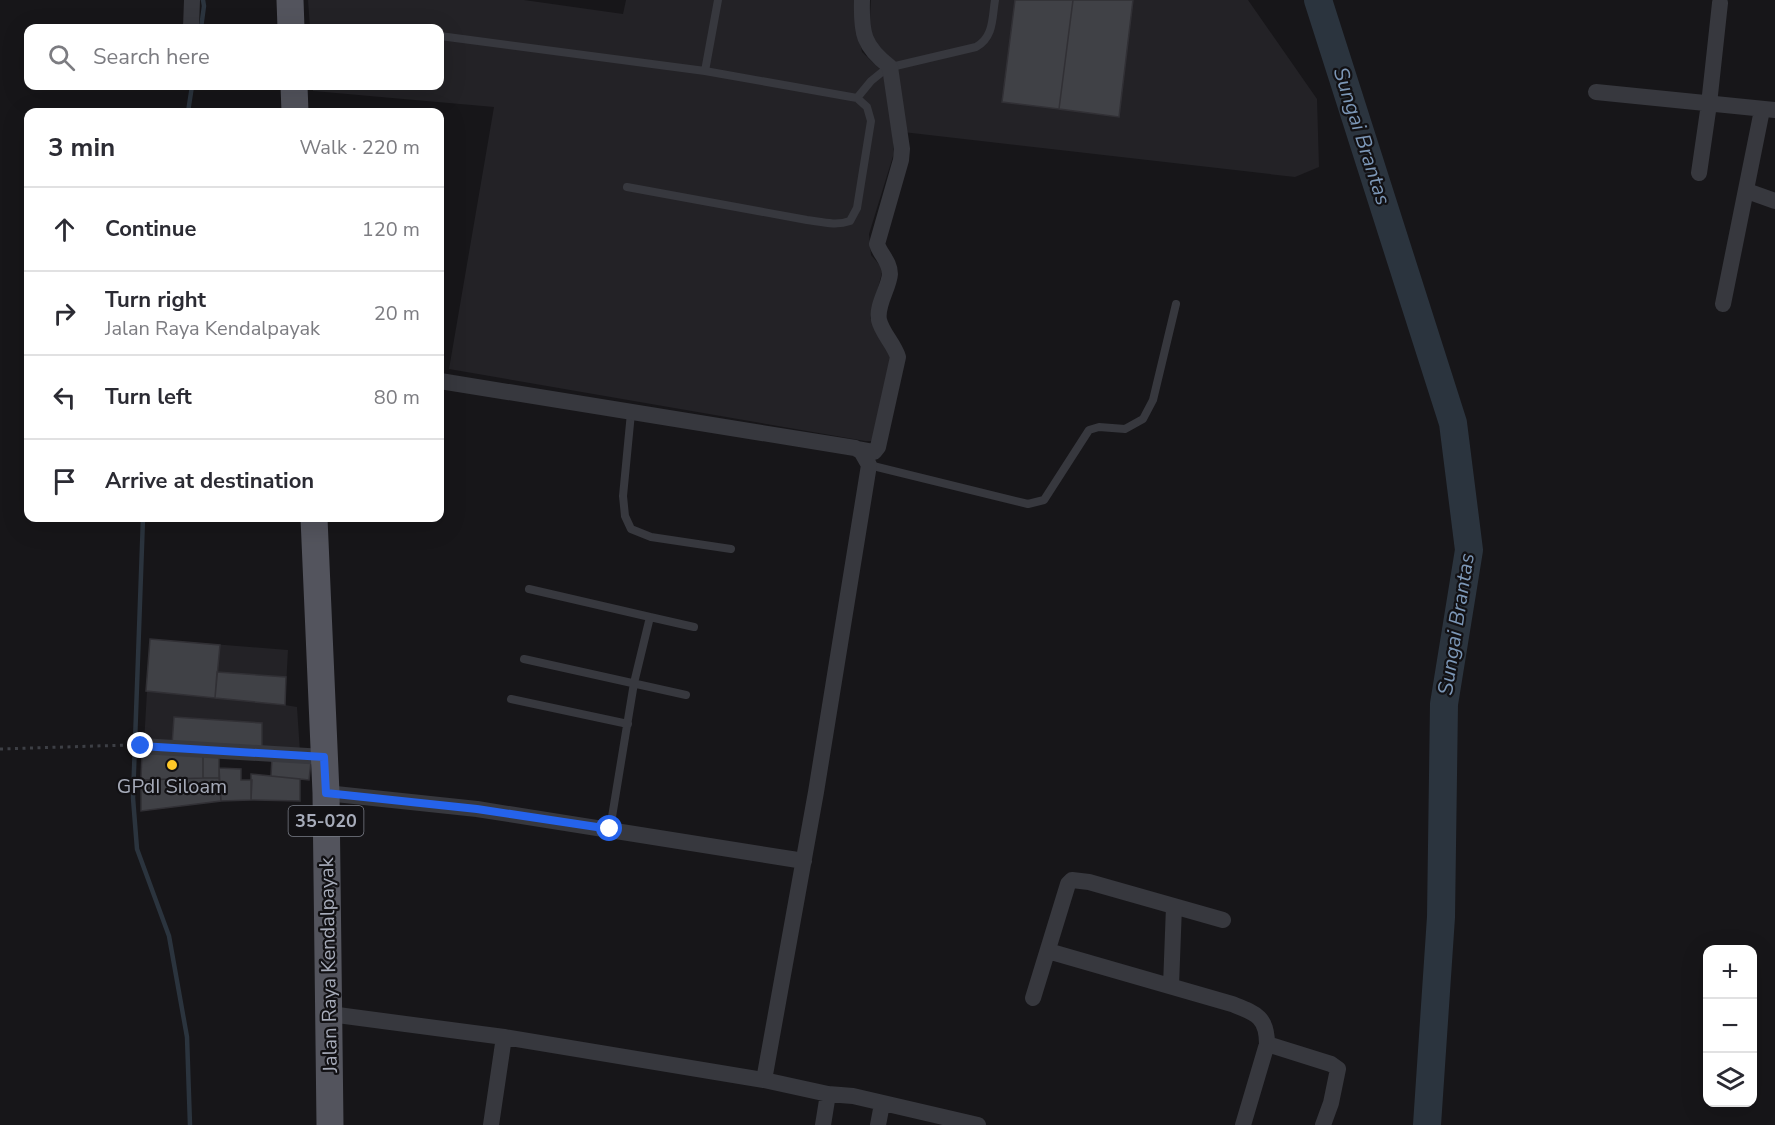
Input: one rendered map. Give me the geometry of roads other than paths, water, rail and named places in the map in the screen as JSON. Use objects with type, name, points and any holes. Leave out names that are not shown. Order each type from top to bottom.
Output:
[{"type":"main road","points":[[290,0],[291,24]]},
{"type":"main road","points":[[294,90],[295,108]]},
{"type":"main road","name":"Jalan Raya Kendalpayak","points":[[314,522],[326,793],[330,1125]]},
{"type":"street","points":[[191,24],[192,0]]},
{"type":"street","points":[[444,382],[874,452],[878,447],[898,357],[896,349],[879,321],[879,313],[890,274],[888,264],[878,244],[902,149],[890,67],[875,56],[866,42],[861,28],[862,0]]},
{"type":"street","points":[[1699,173],[1710,104],[1720,3]]},
{"type":"street","points":[[1596,92],[1768,110],[1747,191],[1724,304]]},
{"type":"street","points":[[1747,191],[1775,201]]},
{"type":"street","points":[[764,1080],[804,861],[869,465],[858,449]]},
{"type":"street","points":[[135,745],[324,757]]},
{"type":"street","points":[[326,793],[477,809],[804,861]]},
{"type":"street","points":[[1033,998],[1068,884],[1072,880],[1089,882],[1223,920]]},
{"type":"street","points":[[1171,986],[1174,906]]},
{"type":"street","points":[[1048,951],[1232,1004],[1256,1015],[1265,1025],[1267,1044],[1243,1125]]},
{"type":"street","points":[[330,1014],[504,1037],[764,1080],[828,1094],[853,1096],[978,1125]]},
{"type":"street","points":[[491,1125],[504,1037]]},
{"type":"street","points":[[1267,1044],[1314,1058],[1338,1069],[1331,1103],[1323,1125]]},
{"type":"street","points":[[823,1125],[828,1094]]},
{"type":"street","points":[[878,1125],[882,1104]]},
{"type":"lane","points":[[705,71],[718,0]]},
{"type":"lane","points":[[857,98],[871,81],[890,67],[976,47],[985,42],[989,36],[995,0]]},
{"type":"lane","points":[[444,37],[705,71],[857,98],[867,107],[871,121],[857,208],[850,221],[836,224],[807,220],[627,187]]},
{"type":"lane","points":[[869,465],[1028,504],[1044,500],[1089,430],[1099,427],[1125,429],[1143,419],[1153,400],[1159,380],[1176,303]]},
{"type":"lane","points":[[632,413],[622,496],[625,516],[632,530],[651,537],[731,549]]},
{"type":"lane","points":[[529,589],[694,627]]},
{"type":"lane","points":[[610,829],[634,682],[650,617]]},
{"type":"lane","points":[[524,659],[686,695]]},
{"type":"lane","points":[[511,699],[627,724]]},
{"type":"waterway","points":[[202,24],[203,0]]},
{"type":"waterway","name":"Sungai Brantas","points":[[1318,0],[1453,423],[1469,550],[1444,704],[1441,917],[1427,1125]]},
{"type":"waterway","points":[[189,108],[191,90]]},
{"type":"waterway","points":[[143,522],[133,798],[137,849],[169,936],[187,1037],[190,1125]]},
{"type":"place","name":"GPdI Siloam","points":[[172,765]]}]
